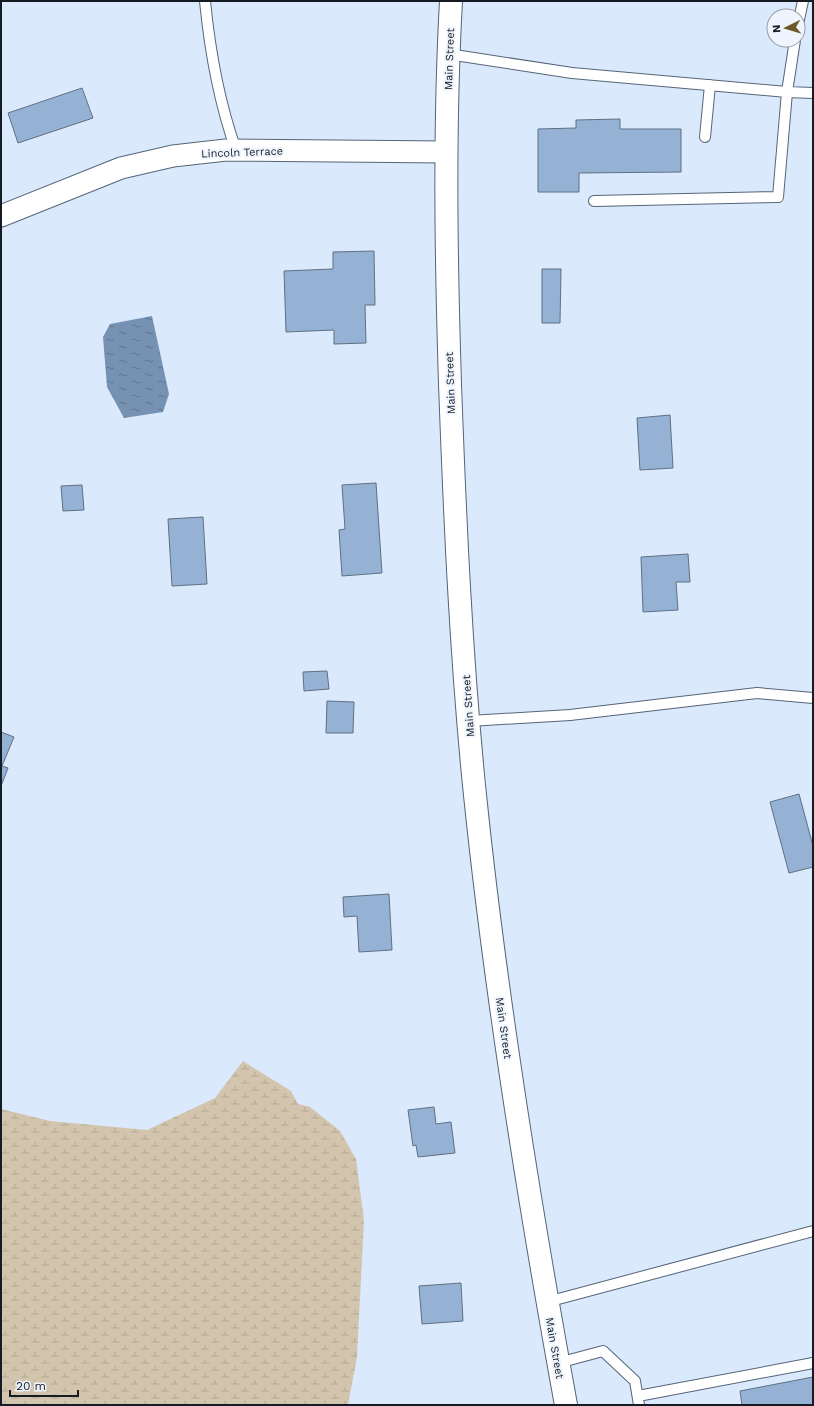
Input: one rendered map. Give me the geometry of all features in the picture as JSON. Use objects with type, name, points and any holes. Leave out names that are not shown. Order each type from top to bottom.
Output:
[{"type":"main road","name":"Main Street","points":[[451,1],[448,54],[446,152],[449,328],[454,494],[469,721],[486,898],[511,1082],[547,1302],[566,1405]]},
{"type":"street","name":"Lincoln Terrace","points":[[1,216],[121,168],[173,156],[236,150],[446,152]]},
{"type":"lane","points":[[205,1],[208,39],[226,120],[236,150]]},
{"type":"lane","points":[[594,201],[778,197],[787,92],[794,48]]},
{"type":"lane","points":[[448,54],[572,73],[813,94]]},
{"type":"lane","points":[[705,137],[710,85]]},
{"type":"lane","points":[[469,721],[570,715],[757,693],[813,698]]},
{"type":"lane","points":[[547,1302],[813,1231]]},
{"type":"lane","points":[[558,1363],[603,1351],[635,1381],[638,1401],[813,1363]]},
{"type":"green space","points":[[243,1061],[291,1091],[298,1104],[310,1107],[340,1131],[356,1159],[364,1220],[357,1357],[348,1405],[1,1405],[1,1109],[50,1121],[147,1130],[215,1098]]},
{"type":"water","points":[[152,316],[169,394],[163,412],[124,418],[107,387],[103,337],[110,324]]},
{"type":"building","points":[[82,88],[93,118],[18,143],[8,113]]},
{"type":"building","points":[[620,119],[620,129],[681,129],[681,172],[579,173],[579,192],[538,192],[538,129],[576,128],[576,120]]},
{"type":"building","points":[[374,251],[375,305],[365,305],[366,343],[334,344],[334,330],[286,332],[284,271],[333,269],[333,252]]},
{"type":"building","points":[[542,269],[561,269],[560,323],[542,323]]},
{"type":"building","points":[[670,415],[673,468],[640,470],[637,418]]},
{"type":"building","points":[[376,483],[382,573],[342,576],[339,530],[345,529],[342,485]]},
{"type":"building","points":[[82,485],[84,510],[63,511],[61,486]]},
{"type":"building","points":[[203,517],[207,584],[172,586],[168,519]]},
{"type":"building","points":[[688,554],[690,582],[676,582],[678,610],[643,612],[641,557]]},
{"type":"building","points":[[327,671],[329,689],[304,691],[303,672]]},
{"type":"building","points":[[327,701],[354,702],[353,733],[326,733]]},
{"type":"building","points":[[1,732],[14,737],[2,766],[8,768],[1,786]]},
{"type":"building","points":[[799,794],[813,846],[813,867],[789,873],[770,802]]},
{"type":"building","points":[[389,894],[392,950],[359,952],[357,916],[344,917],[343,897]]},
{"type":"building","points":[[434,1107],[436,1124],[451,1122],[455,1153],[418,1157],[416,1145],[413,1146],[408,1110]]},
{"type":"building","points":[[461,1283],[463,1321],[422,1324],[419,1286]]},
{"type":"building","points":[[813,1377],[813,1405],[742,1405],[740,1391]]}]
